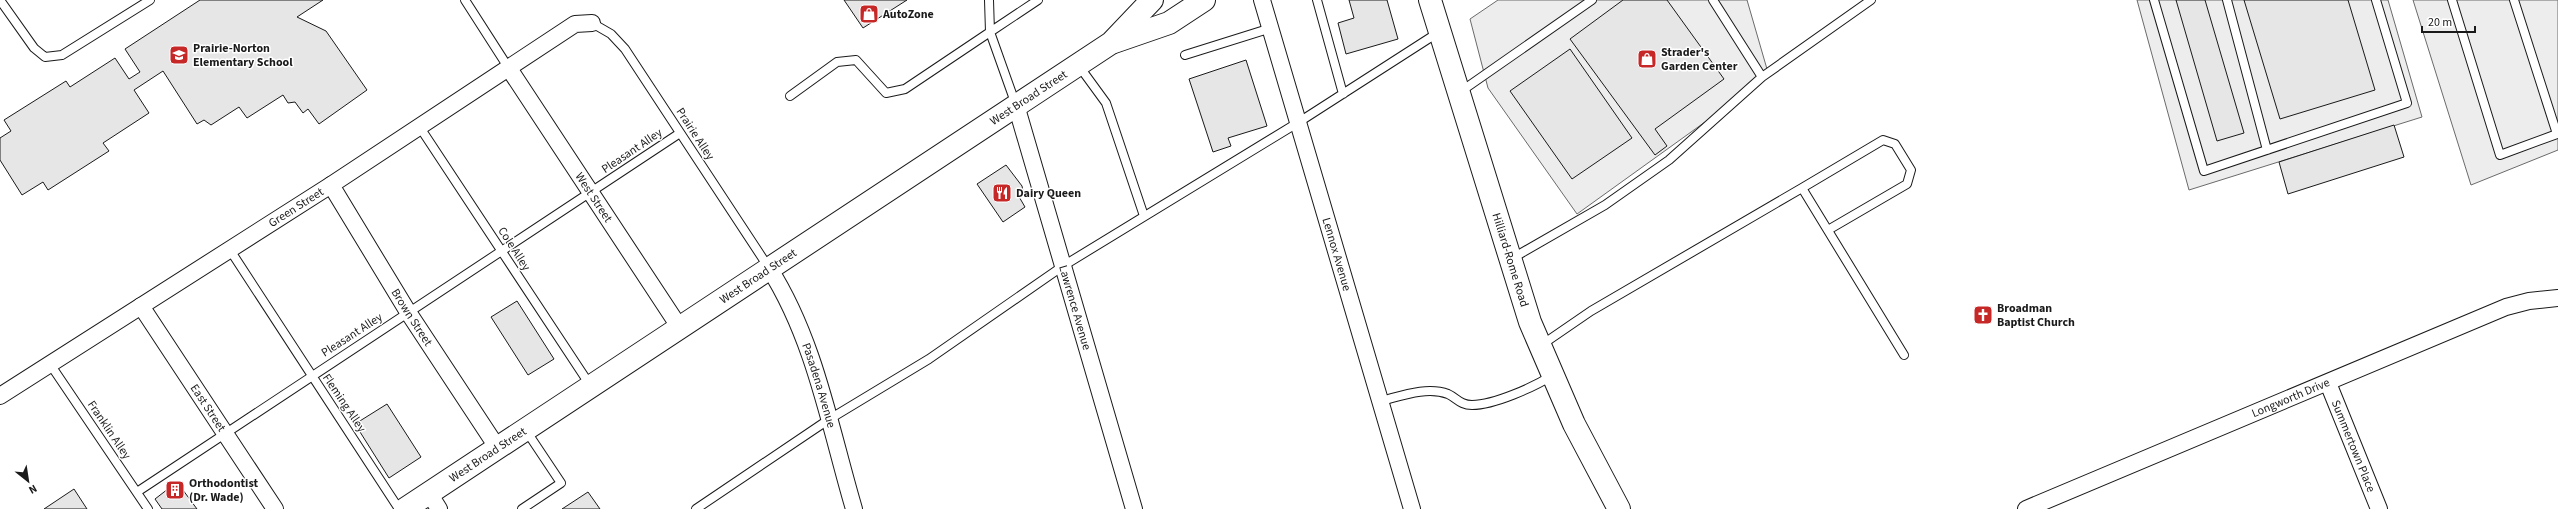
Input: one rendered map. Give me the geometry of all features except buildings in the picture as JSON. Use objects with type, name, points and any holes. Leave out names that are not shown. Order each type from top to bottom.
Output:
[{"type":"main road","name":"West Broad Street","points":[[1111,43],[1152,0]]},
{"type":"main road","name":"West Broad Street","points":[[405,509],[434,501],[497,447],[680,328],[1078,64],[1111,43],[1169,23],[1204,0]]},
{"type":"main road","name":"Hilliard-Rome Road","points":[[1430,0],[1530,322],[1574,424],[1619,509]]},
{"type":"street","name":"Lennox Avenue","points":[[1262,0],[1272,28],[1412,509]]},
{"type":"street","name":"Green Street","points":[[0,396],[331,185],[575,24],[592,23]]},
{"type":"street","name":"West Street","points":[[508,67],[680,328]]},
{"type":"street","name":"Lawrence Avenue","points":[[1016,105],[1134,509]]},
{"type":"street","name":"Brown Street","points":[[331,185],[408,312],[497,447]]},
{"type":"street","name":"Pasadena Avenue","points":[[769,268],[787,296],[810,357],[854,509]]},
{"type":"street","name":"Longworth Drive","points":[[2026,509],[2054,504],[2328,383],[2506,308],[2529,301],[2558,298]]},
{"type":"street","name":"East Street","points":[[141,306],[275,509]]},
{"type":"street","name":"Summertown Place","points":[[2328,383],[2380,509]]},
{"type":"lane","points":[[0,0],[34,48],[45,57],[62,55],[150,0]]},
{"type":"lane","points":[[465,0],[508,67]]},
{"type":"lane","points":[[989,0],[990,32],[1016,105]]},
{"type":"lane","points":[[790,96],[837,62],[856,60],[886,93],[905,88],[990,32],[1025,3],[1038,0]]},
{"type":"lane","points":[[1317,0],[1343,94]]},
{"type":"lane","points":[[1458,92],[1592,0]]},
{"type":"lane","points":[[1713,0],[1762,77]]},
{"type":"lane","points":[[1510,259],[1605,205],[1669,160],[1762,77],[1871,0]]},
{"type":"lane","points":[[2154,0],[2204,171],[2407,103],[2376,0]]},
{"type":"lane","points":[[2227,0],[2267,150]]},
{"type":"lane","points":[[2452,0],[2500,155],[2556,134],[2514,0]]},
{"type":"lane","name":"Prairie Alley","points":[[592,23],[611,34],[624,49],[769,268]]},
{"type":"lane","points":[[1185,54],[1272,28]]},
{"type":"lane","points":[[696,509],[828,420],[929,359],[1063,266],[1299,122],[1439,32]]},
{"type":"lane","points":[[1078,64],[1106,103],[1144,216]]},
{"type":"lane","name":"Cole Alley","points":[[419,126],[590,386]]},
{"type":"lane","name":"Pleasant Alley","points":[[137,492],[501,250],[591,194],[680,132]]},
{"type":"lane","points":[[1540,346],[1591,311],[1883,140],[1895,144],[1911,170],[1907,184],[1828,230]]},
{"type":"lane","points":[[1802,188],[1904,355]]},
{"type":"lane","name":"Fleming Alley","points":[[230,250],[311,376],[400,509]]},
{"type":"lane","name":"Franklin Alley","points":[[50,364],[148,509]]},
{"type":"lane","points":[[1380,401],[1421,392],[1436,392],[1448,394],[1460,404],[1474,405],[1517,394],[1553,375]]},
{"type":"lane","points":[[522,509],[561,483],[525,429]]},
{"type":"shaded area","points":[[1498,0],[1747,0],[1769,76],[1577,214],[1488,88],[1470,19]]},
{"type":"shaded area","points":[[2137,0],[2388,0],[2422,117],[2189,190]]},
{"type":"shaded area","points":[[2413,0],[2558,0],[2558,150],[2471,185]]},
{"type":"place","name":"AutoZone","points":[[869,14]]},
{"type":"place","name":"Prairie-Norton Elementary School","points":[[179,55]]},
{"type":"place","name":"Strader's Garden Center","points":[[1647,59]]},
{"type":"place","name":"Dairy Queen","points":[[1002,193]]},
{"type":"place","name":"Broadman Baptist Church","points":[[1983,315]]},
{"type":"place","name":"Orthodontist (Dr. Wade)","points":[[175,490]]}]
